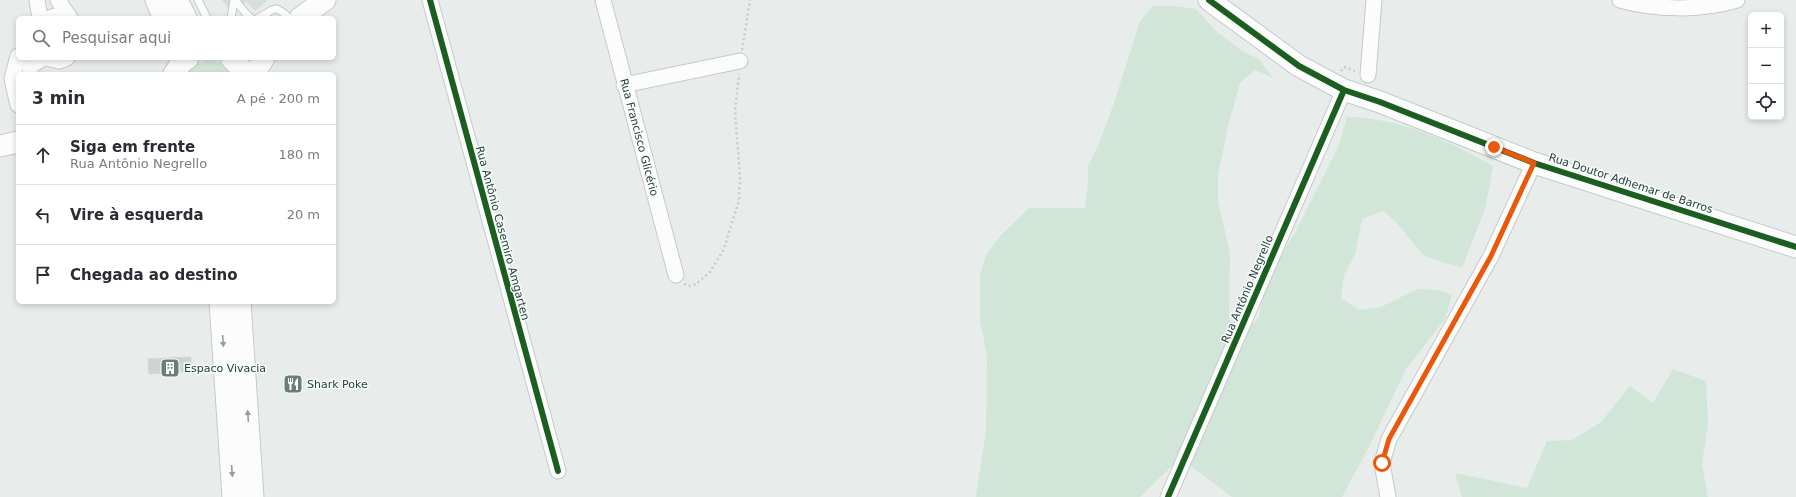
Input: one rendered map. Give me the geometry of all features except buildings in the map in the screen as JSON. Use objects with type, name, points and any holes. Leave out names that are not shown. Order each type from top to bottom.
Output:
[{"type":"street","points":[[37,0],[40,16]]},
{"type":"street","points":[[58,0],[69,16]]},
{"type":"street","points":[[156,0],[163,16]]},
{"type":"street","points":[[177,0],[185,16]]},
{"type":"street","points":[[303,16],[324,0]]},
{"type":"street","name":"Rua Antônio Casemiro Amgarten","points":[[430,0],[558,471]]},
{"type":"street","name":"Rua Francisco Glicério","points":[[603,0],[624,85],[676,275]]},
{"type":"street","name":"Rua Doutor Adhemar de Barros","points":[[1209,0],[1300,66],[1344,90],[1380,102],[1534,163],[1796,247]]},
{"type":"street","points":[[1368,75],[1374,0]]},
{"type":"street","points":[[1620,0],[1637,5],[1679,8],[1724,4],[1737,0]]},
{"type":"street","points":[[16,96],[12,79],[17,60]]},
{"type":"street","points":[[30,72],[30,66],[41,60]]},
{"type":"street","points":[[233,60],[243,72]]},
{"type":"street","points":[[255,72],[263,60]]},
{"type":"street","points":[[624,85],[740,61]]},
{"type":"street","name":"Rua Antônio Negrello","points":[[1168,497],[1344,90]]},
{"type":"street","points":[[0,146],[16,142]]},
{"type":"street","points":[[1388,497],[1382,463],[1389,439],[1491,256],[1534,163]]},
{"type":"street","points":[[220,304],[233,497]]},
{"type":"street","points":[[240,304],[253,497]]},
{"type":"lane","points":[[198,0],[206,16]]},
{"type":"lane","points":[[231,16],[234,0]]},
{"type":"lane","points":[[234,0],[248,16]]},
{"type":"lane","points":[[261,16],[274,8],[280,9],[287,16]]},
{"type":"path","points":[[676,275],[685,284],[690,286],[696,284],[710,272],[724,250],[732,226],[738,200],[740,177],[735,111],[740,61],[750,0]]},
{"type":"shaded area","points":[[222,0],[268,0],[255,11],[247,2],[231,12]]},
{"type":"green space","points":[[1153,6],[1173,6],[1196,9],[1217,32],[1244,52],[1259,59],[1273,78],[1255,70],[1240,83],[1229,122],[1218,175],[1218,200],[1230,253],[1229,319],[1246,331],[1259,317],[1262,297],[1272,269],[1295,233],[1339,145],[1347,117],[1385,121],[1423,132],[1459,148],[1493,166],[1485,209],[1462,268],[1424,256],[1395,221],[1383,211],[1362,219],[1355,254],[1344,275],[1341,298],[1360,310],[1381,307],[1417,289],[1439,290],[1452,295],[1445,319],[1406,369],[1369,447],[1342,497],[1232,497],[1192,467],[1172,466],[1140,497],[976,497],[986,429],[987,356],[980,320],[980,275],[986,255],[1001,235],[1029,208],[1085,208],[1088,166],[1098,146],[1114,103],[1140,21]]},
{"type":"green space","points":[[210,60],[217,62],[224,65],[232,72],[188,72],[196,64]]},
{"type":"green space","points":[[1673,369],[1706,381],[1708,423],[1702,464],[1708,497],[1462,497],[1455,473],[1527,488],[1547,441],[1572,440],[1601,422],[1630,386],[1653,403]]},
{"type":"cycle path","points":[[430,0],[558,471]]},
{"type":"cycle path","points":[[1209,0],[1299,66],[1344,90],[1380,102],[1534,163],[1796,247]]},
{"type":"cycle path","points":[[1168,497],[1344,90]]},
{"type":"place","name":"Espaco Vivacia","points":[[170,368]]},
{"type":"place","name":"Shark Poke","points":[[293,384]]},
{"type":"route","points":[[1382,463],[1389,439],[1491,256],[1534,163],[1494,147]]}]
